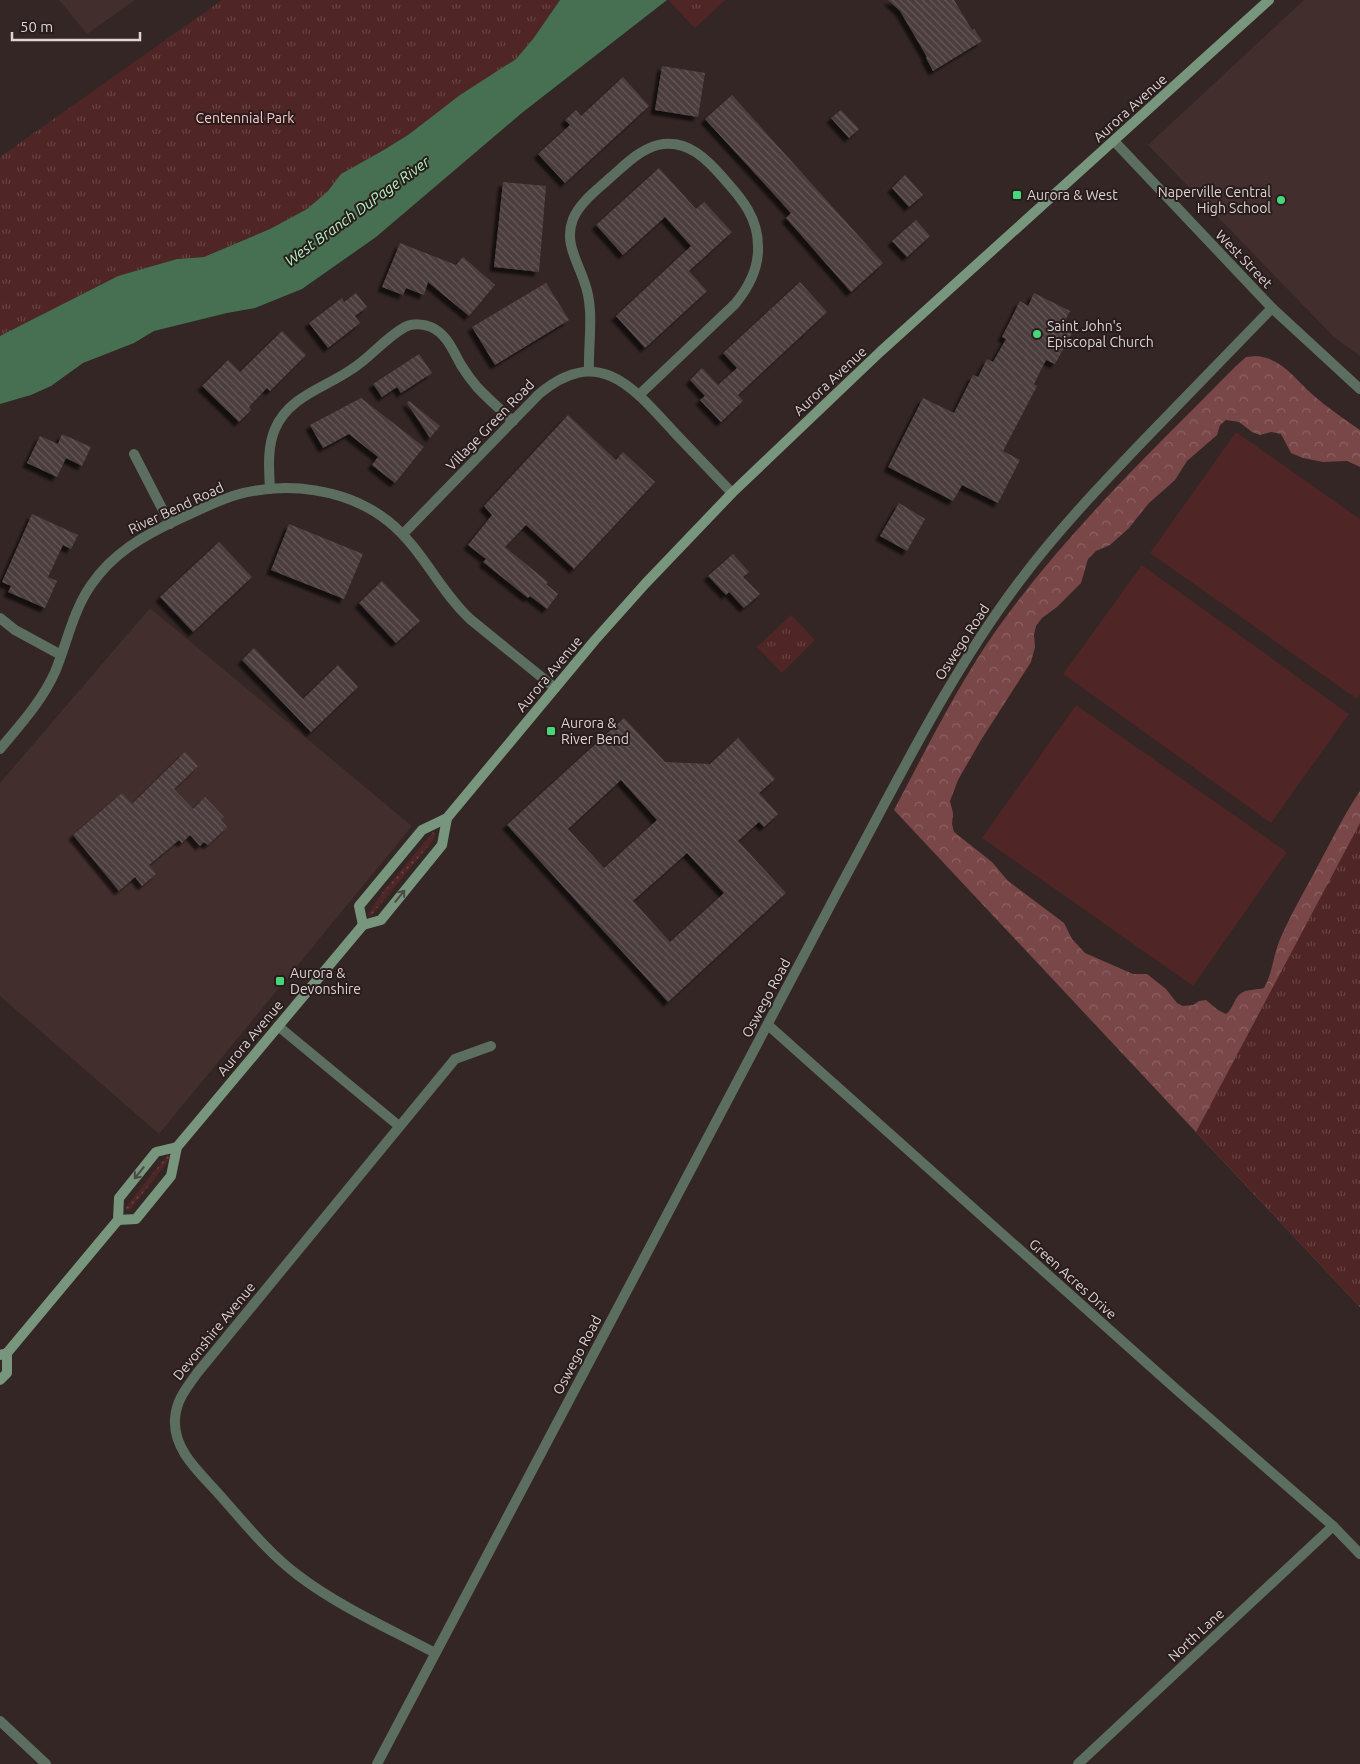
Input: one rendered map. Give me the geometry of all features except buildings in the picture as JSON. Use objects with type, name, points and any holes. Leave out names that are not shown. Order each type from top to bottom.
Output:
[{"type":"main road","name":"Aurora Avenue","points":[[364,925],[359,906],[422,830],[447,818],[644,584],[732,493],[860,371],[1269,0]]},
{"type":"main road","name":"Aurora Avenue","points":[[118,1220],[136,1219],[148,1205],[171,1176],[177,1147],[364,925],[381,920],[442,845],[447,818]]},
{"type":"main road","points":[[0,1380],[6,1373],[3,1354],[118,1220],[119,1198],[156,1152],[177,1147]]},
{"type":"street","name":"West Street","points":[[1114,141],[1272,308],[1360,389]]},
{"type":"street","points":[[638,395],[735,304],[745,291],[755,272],[758,258],[758,242],[754,222],[748,209],[741,198],[702,155],[688,147],[667,144],[658,145],[639,153],[584,202],[573,219],[570,246],[585,282],[590,310],[589,371],[622,381],[638,395],[732,493]]},
{"type":"street","name":"Oswego Road","points":[[377,1764],[943,698],[988,625],[1018,582],[1067,523],[1272,308]]},
{"type":"street","points":[[270,489],[269,468],[272,443],[275,429],[283,416],[302,397],[352,369],[388,338],[407,326],[417,324],[429,326],[438,331],[447,340],[462,367],[477,387],[513,421]]},
{"type":"street","name":"Village Green Road","points":[[403,534],[539,394],[562,378],[589,371]]},
{"type":"street","points":[[134,454],[170,524]]},
{"type":"street","name":"River Bend Road","points":[[0,749],[45,691],[81,601],[91,584],[116,556],[130,545],[218,501],[252,491],[270,489],[293,488],[337,495],[357,503],[386,520],[416,548],[457,607],[555,688]]},
{"type":"street","points":[[0,618],[16,630],[61,654]]},
{"type":"street","name":"Green Acres Drive","points":[[768,1025],[1191,1403],[1333,1526],[1360,1554]]},
{"type":"street","points":[[278,1026],[399,1126]]},
{"type":"street","name":"Devonshire Avenue","points":[[435,1653],[328,1596],[283,1563],[268,1549],[189,1461],[177,1438],[175,1420],[182,1392],[455,1059],[491,1046]]},
{"type":"street","name":"North Lane","points":[[1078,1764],[1333,1526]]},
{"type":"street","points":[[0,1721],[46,1764]]},
{"type":"shaded area","points":[[59,0],[135,0],[87,34]]},
{"type":"shaded area","name":"Naperville Central High School","points":[[1304,0],[1360,0],[1360,356],[1334,337],[1148,145]]},
{"type":"shaded area","points":[[150,608],[412,826],[159,1134],[0,996],[0,783]]},
{"type":"green space","name":"Centennial Park","points":[[222,0],[560,0],[533,39],[516,59],[460,95],[408,135],[341,174],[328,191],[307,209],[270,229],[204,257],[177,259],[118,276],[0,336],[0,157]]},
{"type":"green space","points":[[668,0],[725,0],[695,28]]},
{"type":"green space","points":[[1256,356],[1281,365],[1319,400],[1360,430],[1360,467],[1347,461],[1323,462],[1303,458],[1291,453],[1281,434],[1271,432],[1260,435],[1252,432],[1239,422],[1226,420],[1220,425],[1217,435],[1187,461],[1175,480],[1148,504],[1129,528],[1110,545],[1096,551],[1088,559],[1081,583],[1057,607],[1042,618],[1036,626],[1034,635],[1035,647],[1031,662],[958,780],[950,801],[953,813],[952,824],[954,832],[992,862],[1008,881],[1064,923],[1072,939],[1085,953],[1133,974],[1147,974],[1166,989],[1177,1003],[1183,1006],[1193,1005],[1199,1001],[1206,1000],[1226,1014],[1242,992],[1264,988],[1278,943],[1340,824],[1360,791],[1360,1307],[894,810],[967,675],[995,632],[1022,596],[1079,527],[1141,462],[1236,366],[1246,357]]},
{"type":"green space","points":[[1236,432],[1360,519],[1360,694],[1357,699],[1150,553]]},
{"type":"green space","points":[[1142,565],[1349,714],[1271,823],[1063,674]]},
{"type":"green space","points":[[791,615],[815,640],[782,673],[757,647]]},
{"type":"green space","points":[[1076,705],[1287,852],[1193,986],[982,838]]},
{"type":"green space","points":[[1360,823],[1360,1307],[1196,1132]]},
{"type":"green space","points":[[433,832],[436,834],[430,844],[370,917],[367,915],[383,892]]},
{"type":"green space","points":[[169,1153],[172,1156],[129,1211],[125,1208]]},
{"type":"water","name":"West Branch DuPage River","points":[[560,0],[667,0],[523,112],[376,237],[302,289],[255,308],[154,331],[134,343],[83,363],[51,386],[31,395],[0,404],[0,336],[118,276],[177,259],[204,257],[270,229],[307,209],[328,191],[341,174],[408,135],[460,95],[516,59],[533,39]]},
{"type":"place","name":"Aurora & West","points":[[1017,195]]},
{"type":"place","name":"Naperville Central High School","points":[[1281,200]]},
{"type":"place","name":"Saint John's Episcopal Church","points":[[1037,334]]},
{"type":"place","name":"Aurora & River Bend","points":[[551,731]]},
{"type":"place","name":"Aurora & Devonshire","points":[[280,981]]}]
